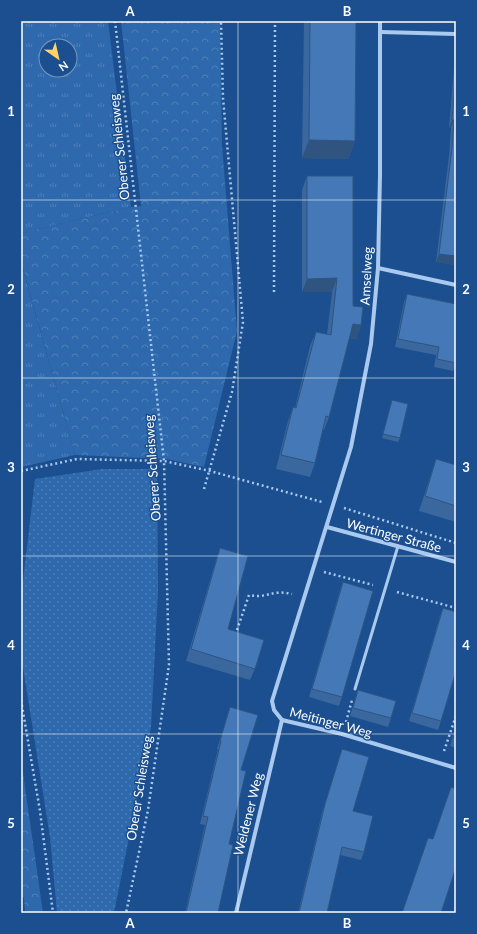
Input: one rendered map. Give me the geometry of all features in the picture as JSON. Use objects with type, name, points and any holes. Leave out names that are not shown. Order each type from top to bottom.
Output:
[{"type":"street","name":"Amselweg","points":[[327,527],[352,447],[372,344],[378,268],[380,21]]},
{"type":"street","points":[[381,32],[456,34]]},
{"type":"street","points":[[378,268],[456,285]]},
{"type":"street","name":"Wertinger Straße","points":[[327,527],[456,562]]},
{"type":"street","name":"Meitinger Weg","points":[[327,527],[272,702],[274,710],[282,720],[342,734],[456,768]]},
{"type":"street","name":"Weldener Weg","points":[[236,913],[282,720]]},
{"type":"lane","points":[[355,689],[398,546]]},
{"type":"path","name":"Oberer Schleisweg","points":[[115,21],[164,461],[169,665],[148,810],[126,913]]},
{"type":"path","points":[[204,490],[232,392],[243,322],[224,98],[222,21]]},
{"type":"path","points":[[274,292],[275,21]]},
{"type":"path","points":[[21,471],[77,459],[164,461],[210,471],[334,505],[456,543]]},
{"type":"path","points":[[237,630],[249,595],[260,598],[271,593],[283,592],[305,598]]},
{"type":"path","points":[[21,700],[40,811],[53,913]]},
{"type":"path","points":[[350,707],[351,702]]},
{"type":"path","points":[[440,763],[456,716]]},
{"type":"green space","points":[[21,21],[108,21],[131,207],[21,233]]},
{"type":"green space","points":[[121,21],[220,21],[222,145],[237,331],[204,467],[167,459],[75,455],[21,261],[21,233],[131,207],[141,206]]},
{"type":"green space","points":[[21,262],[75,455],[21,467]]},
{"type":"green space","points":[[102,469],[157,469],[158,591],[151,727],[114,913],[57,913],[50,837],[21,655],[21,598],[35,479]]},
{"type":"green space","points":[[21,759],[43,913],[25,913],[24,897],[21,897]]},
{"type":"building","points":[[310,21],[356,21],[355,141],[309,140]]},
{"type":"building","points":[[456,69],[456,256],[439,254],[452,148],[454,120],[452,120]]},
{"type":"building","points":[[307,176],[353,176],[353,306],[363,307],[361,325],[353,324],[329,417],[326,416],[315,463],[281,455],[293,407],[296,408],[316,332],[331,335],[337,278],[307,279]]},
{"type":"building","points":[[407,294],[456,304],[456,363],[437,359],[439,347],[398,339]]},
{"type":"building","points":[[392,400],[408,404],[400,438],[383,434]]},
{"type":"building","points":[[436,459],[456,465],[456,506],[425,496]]},
{"type":"building","points":[[220,548],[248,556],[228,629],[264,640],[255,669],[191,649]]},
{"type":"building","points":[[343,582],[373,591],[342,697],[312,689]]},
{"type":"building","points":[[443,608],[456,612],[456,671],[441,721],[412,713]]},
{"type":"building","points":[[358,690],[396,701],[391,718],[353,708]]},
{"type":"building","points":[[230,707],[258,715],[241,770],[246,771],[229,844],[233,845],[218,913],[186,913],[208,817],[203,816],[220,741]]},
{"type":"building","points":[[456,726],[456,738],[453,738]]},
{"type":"building","points":[[342,749],[369,757],[353,811],[373,816],[364,852],[342,847],[327,913],[299,913],[325,804]]},
{"type":"building","points":[[451,787],[456,789],[456,867],[441,913],[402,913],[428,838],[433,839]]}]
